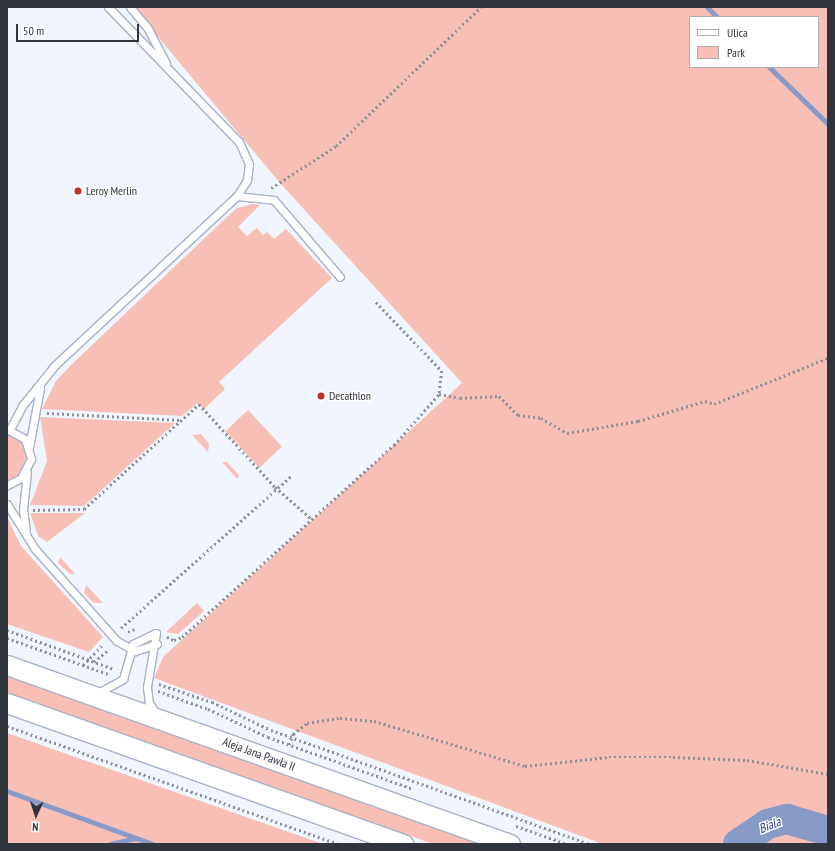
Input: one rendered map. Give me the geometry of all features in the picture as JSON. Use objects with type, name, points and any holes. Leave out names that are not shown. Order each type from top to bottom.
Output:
[{"type":"main road","name":"Aleja Jana Pawła II","points":[[7,665],[160,718],[510,844]]},
{"type":"main road","points":[[7,703],[404,844]]},
{"type":"lane","points":[[29,447],[25,439],[8,429],[22,406],[70,350],[238,196],[247,180],[249,164],[239,142],[108,7]]},
{"type":"lane","points":[[130,7],[147,27],[169,70]]},
{"type":"lane","points":[[238,196],[256,196],[274,200],[340,277]]},
{"type":"lane","points":[[26,534],[23,510],[29,447],[34,411],[40,386]]},
{"type":"lane","points":[[7,485],[27,471]]},
{"type":"lane","points":[[7,504],[26,534],[114,639],[129,650],[142,651],[157,644]]},
{"type":"lane","points":[[92,695],[124,676],[129,650],[139,639],[156,633],[157,644],[147,684],[149,703],[160,718]]},
{"type":"path","points":[[256,196],[336,146],[481,7]]},
{"type":"path","points":[[83,665],[87,659],[114,639],[134,628],[156,633],[174,640],[182,637],[394,444],[439,394],[442,371],[376,302]]},
{"type":"path","points":[[439,394],[460,398],[499,396],[518,415],[541,418],[567,433],[638,421],[705,400],[714,404],[828,358]]},
{"type":"path","points":[[23,510],[84,509],[199,404],[275,487],[312,519]]},
{"type":"path","points":[[34,411],[182,420]]},
{"type":"path","points":[[94,662],[114,639],[275,487],[292,475]]},
{"type":"path","points":[[7,630],[87,659],[124,676]]},
{"type":"path","points":[[7,638],[83,665],[124,676]]},
{"type":"path","points":[[147,684],[212,702],[292,737],[589,844]]},
{"type":"path","points":[[147,684],[290,745],[417,790]]},
{"type":"path","points":[[290,745],[292,737],[307,724],[340,718],[374,721],[525,766],[609,757],[703,758],[747,760],[828,774]]},
{"type":"path","points":[[7,726],[338,844]]},
{"type":"path","points":[[514,825],[567,844]]},
{"type":"green space","points":[[133,7],[828,7],[828,844],[603,844],[154,678],[163,657],[462,383],[280,183]]},
{"type":"green space","points":[[253,204],[260,205],[238,227],[247,236],[257,228],[263,235],[267,232],[274,239],[286,229],[332,278],[219,382],[225,389],[204,409],[198,403],[182,416],[42,409],[56,381],[71,365],[229,215],[237,208]]},
{"type":"green space","points":[[248,410],[282,447],[259,468],[225,431]]},
{"type":"green space","points":[[40,417],[175,423],[84,506],[30,505],[47,461]]},
{"type":"green space","points":[[7,433],[20,440],[27,456],[19,475],[7,481]]},
{"type":"green space","points":[[201,434],[209,444],[208,452],[192,435]]},
{"type":"green space","points":[[222,462],[227,462],[239,475],[237,479]]},
{"type":"green space","points":[[30,513],[85,513],[47,542],[38,536]]},
{"type":"green space","points":[[8,519],[21,546],[103,637],[89,652],[7,624]]},
{"type":"green space","points":[[60,557],[75,574],[70,574],[58,563]]},
{"type":"green space","points":[[86,585],[103,603],[94,603],[84,593]]},
{"type":"green space","points":[[197,603],[204,611],[178,634],[166,632]]},
{"type":"green space","points":[[7,675],[479,844],[433,844],[7,693]]},
{"type":"green space","points":[[7,733],[323,844],[7,844]]},
{"type":"waterway","points":[[707,7],[716,16]]},
{"type":"waterway","points":[[770,68],[828,124]]},
{"type":"waterway","points":[[7,791],[153,844]]},
{"type":"waterway","name":"Biala","points":[[738,844],[768,824],[787,819],[828,831]]},
{"type":"waterway","points":[[110,844],[136,838]]},
{"type":"place","name":"Leroy Merlin","points":[[78,191]]},
{"type":"place","name":"Decathlon","points":[[321,396]]}]
